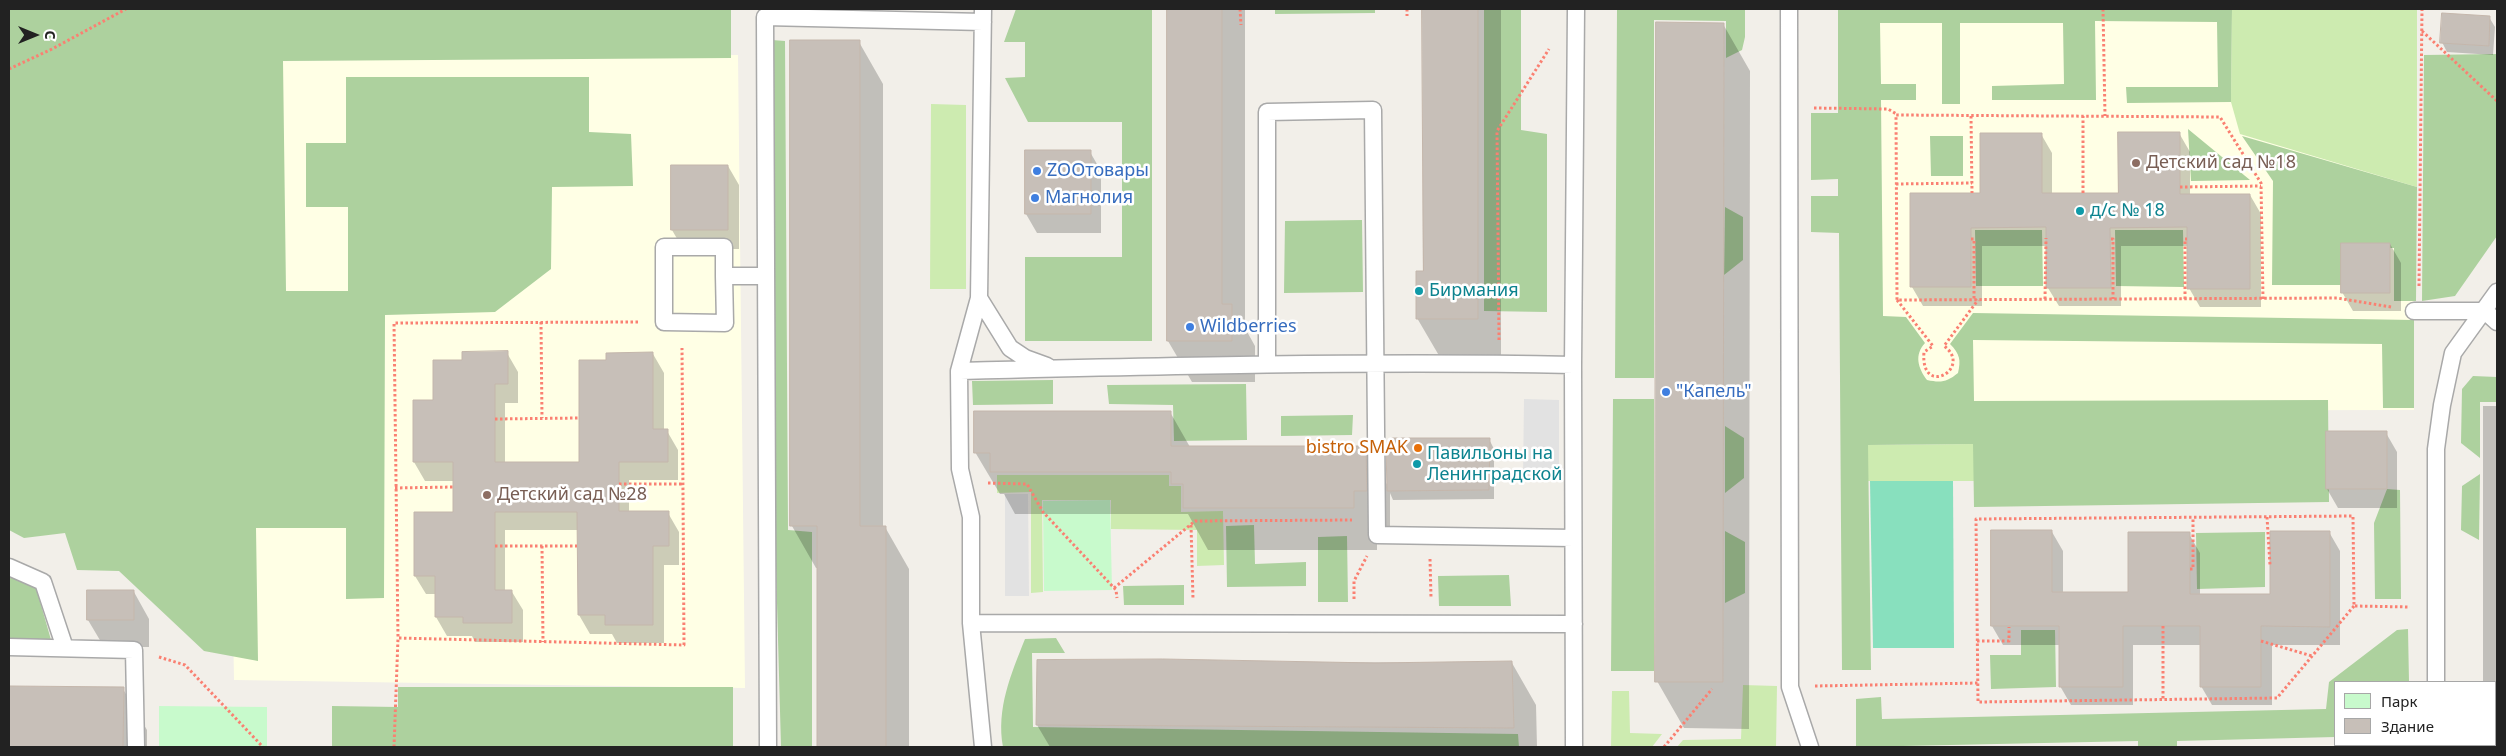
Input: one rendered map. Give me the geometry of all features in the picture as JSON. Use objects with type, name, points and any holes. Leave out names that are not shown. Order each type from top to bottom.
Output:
[{"type":"lane","points":[[1574,747],[1573,365],[1576,9]]},
{"type":"lane","points":[[1789,9],[1790,687],[1810,747]]},
{"type":"lane","points":[[768,747],[765,17],[983,15],[979,298],[959,371],[960,469],[971,517],[971,624],[982,747]]},
{"type":"lane","points":[[1266,364],[1266,112],[1374,110],[1377,528],[1430,536],[1573,538]]},
{"type":"lane","points":[[664,247],[724,248],[725,322],[664,322],[664,247]]},
{"type":"lane","points":[[724,276],[766,276]]},
{"type":"lane","points":[[2436,681],[2436,450],[2442,405],[2453,353],[2497,292]]},
{"type":"lane","points":[[979,298],[1010,348],[1025,358],[1054,369]]},
{"type":"lane","points":[[2417,310],[2485,311],[2497,322]]},
{"type":"lane","points":[[959,371],[1376,362],[1573,365]]},
{"type":"lane","points":[[9,567],[43,582],[65,648]]},
{"type":"lane","points":[[971,624],[1574,624]]},
{"type":"lane","points":[[9,647],[134,650],[136,747]]},
{"type":"path","points":[[9,68],[52,49],[126,9]]},
{"type":"path","points":[[1240,9],[1241,25]]},
{"type":"path","points":[[1407,9],[1407,16]]},
{"type":"path","points":[[2103,9],[2105,116]]},
{"type":"path","points":[[1897,300],[2337,298],[2417,310],[2422,9]]},
{"type":"path","points":[[2422,30],[2497,101]]},
{"type":"path","points":[[1499,364],[1497,131],[1555,41]]},
{"type":"path","points":[[1789,108],[1888,109],[1899,115],[2220,117],[2261,182],[2262,299]]},
{"type":"path","points":[[1899,115],[1896,115],[1897,300],[1933,346],[1924,352],[1923,366],[1927,373],[1937,377],[1946,375],[1952,369],[1954,359],[1950,350],[1944,346],[1976,300],[1974,239],[1971,239]]},
{"type":"path","points":[[1971,116],[1972,193]]},
{"type":"path","points":[[2083,116],[2083,194]]},
{"type":"path","points":[[1896,184],[1972,183]]},
{"type":"path","points":[[2180,187],[2261,186]]},
{"type":"path","points":[[2045,299],[2046,238]]},
{"type":"path","points":[[2111,239],[2113,239],[2113,299]]},
{"type":"path","points":[[2185,299],[2185,239],[2187,239]]},
{"type":"path","points":[[394,747],[398,638],[394,322],[664,322]]},
{"type":"path","points":[[541,322],[542,418]]},
{"type":"path","points":[[398,638],[684,645],[681,322]]},
{"type":"path","points":[[495,419],[579,418]]},
{"type":"path","points":[[984,483],[1027,484],[1043,512],[1116,590],[1118,624]]},
{"type":"path","points":[[619,484],[683,484]]},
{"type":"path","points":[[395,488],[453,487]]},
{"type":"path","points":[[2353,516],[2354,606],[2277,698],[1978,702],[1976,518],[2268,517],[2353,516]]},
{"type":"path","points":[[2190,569],[2194,569],[2193,517]]},
{"type":"path","points":[[2268,517],[2268,566],[2270,565]]},
{"type":"path","points":[[1114,588],[1195,521],[1377,528],[1354,581],[1354,624]]},
{"type":"path","points":[[1191,525],[1194,624]]},
{"type":"path","points":[[1430,536],[1432,624]]},
{"type":"path","points":[[495,546],[577,546]]},
{"type":"path","points":[[542,546],[542,642]]},
{"type":"path","points":[[2354,606],[2436,607]]},
{"type":"path","points":[[2163,626],[2163,699]]},
{"type":"path","points":[[1977,641],[2009,641],[2009,627]]},
{"type":"path","points":[[2262,641],[2312,656]]},
{"type":"path","points":[[134,650],[185,665],[263,747]]},
{"type":"path","points":[[1790,687],[1978,683]]},
{"type":"path","points":[[1664,747],[1712,690]]},
{"type":"shaded area","name":"Детский сад №18","points":[[2412,11],[2414,410],[1858,411],[1859,15]]},
{"type":"shaded area","name":"Детский сад №28","points":[[738,55],[745,688],[234,680],[223,62]]},
{"type":"shaded area","points":[[1524,399],[1559,400],[1559,477],[1523,478]]},
{"type":"shaded area","points":[[1005,494],[1028,494],[1029,596],[1005,596]]},
{"type":"green space","points":[[9,9],[731,9],[731,58],[283,61],[286,291],[348,291],[348,207],[306,207],[306,143],[346,143],[346,77],[589,77],[589,132],[631,134],[633,186],[552,187],[551,269],[495,312],[385,315],[384,598],[346,599],[346,528],[256,528],[258,661],[204,651],[119,571],[77,570],[65,533],[24,538],[9,530]]},
{"type":"green space","points":[[1016,9],[1152,9],[1152,341],[1025,341],[1025,257],[1122,257],[1122,122],[1028,122],[1005,78],[1025,77],[1025,42],[1004,42]]},
{"type":"green space","points":[[1275,9],[1375,9],[1375,13],[1275,14]]},
{"type":"green space","points":[[1484,9],[1521,9],[1521,130],[1547,134],[1547,312],[1484,311]]},
{"type":"green space","points":[[1617,9],[1745,9],[1745,37],[1742,50],[1726,58],[1726,21],[1654,20],[1654,378],[1615,378]]},
{"type":"green space","points":[[1838,9],[2232,9],[2231,102],[2127,103],[2126,87],[2218,87],[2217,22],[2095,21],[2096,100],[1992,100],[1992,86],[2064,84],[2063,23],[1960,23],[1960,104],[1942,104],[1942,23],[1880,23],[1881,84],[1916,84],[1916,100],[1881,100],[1883,316],[1906,317],[1925,343],[1918,357],[1921,371],[1927,380],[1944,381],[1958,373],[1959,357],[1950,344],[1973,313],[2414,320],[2414,408],[2383,408],[2382,344],[1973,340],[1974,401],[2328,400],[2329,502],[1974,507],[1973,444],[1868,445],[1871,670],[1842,670],[1839,233],[1811,232],[1811,196],[1838,196],[1838,179],[1811,180],[1811,113],[1838,113]]},
{"type":"green space","points":[[2232,9],[2417,9],[2417,187],[2240,134],[2231,102]]},
{"type":"green space","points":[[772,40],[785,41],[788,530],[812,532],[812,747],[781,747],[775,531]]},
{"type":"green space","points":[[2497,54],[2497,236],[2455,296],[2422,301],[2424,55]]},
{"type":"green space","points":[[931,104],[966,105],[966,289],[930,289]]},
{"type":"green space","points":[[2188,129],[2250,180],[2191,181]]},
{"type":"green space","points":[[1930,136],[1963,136],[1963,176],[1931,176]]},
{"type":"green space","points":[[2242,136],[2417,187],[2416,301],[2394,301],[2394,248],[2344,247],[2344,285],[2272,285],[2273,181]]},
{"type":"green space","points":[[1725,207],[1743,217],[1743,260],[1724,275]]},
{"type":"green space","points":[[1362,220],[1363,292],[1284,293],[1285,221]]},
{"type":"green space","points":[[1975,230],[2042,230],[2043,286],[1976,286]]},
{"type":"green space","points":[[2115,230],[2183,230],[2184,287],[2116,286]]},
{"type":"green space","points":[[2473,376],[2497,377],[2497,402],[2480,402],[2480,458],[2461,443],[2462,389]]},
{"type":"green space","points":[[1053,380],[1053,404],[973,405],[972,381]]},
{"type":"green space","points":[[1246,384],[1247,440],[1174,441],[1173,405],[1109,404],[1107,385]]},
{"type":"green space","points":[[1613,399],[1654,399],[1654,671],[1611,671]]},
{"type":"green space","points":[[1353,415],[1352,435],[1281,436],[1281,416]]},
{"type":"green space","points":[[1725,426],[1744,438],[1744,478],[1725,493]]},
{"type":"green space","points":[[1974,444],[1974,481],[1868,481],[1868,445]]},
{"type":"green space","points":[[2480,474],[2479,540],[2461,530],[2462,486]]},
{"type":"green space","points":[[997,475],[1169,475],[1169,486],[1181,486],[1181,512],[1223,511],[1224,565],[1197,566],[1197,530],[1111,529],[1111,500],[1042,500],[1043,592],[1031,593],[1031,492],[997,493]]},
{"type":"green space","points":[[1870,481],[1953,481],[1954,648],[1873,648]]},
{"type":"green space","points":[[2387,489],[2400,490],[2401,599],[2375,599],[2374,523]]},
{"type":"green space","points":[[1110,500],[1112,590],[1044,591],[1043,501]]},
{"type":"green space","points":[[1254,525],[1255,564],[1306,562],[1306,586],[1227,587],[1226,526]]},
{"type":"green space","points":[[1725,531],[1745,542],[1745,593],[1725,603]]},
{"type":"green space","points":[[2265,532],[2265,587],[2197,589],[2196,533]]},
{"type":"green space","points":[[1347,536],[1348,602],[1318,602],[1318,537]]},
{"type":"green space","points":[[1509,575],[1511,606],[1439,606],[1438,576]]},
{"type":"green space","points":[[9,577],[36,587],[51,640],[9,639]]},
{"type":"green space","points":[[1184,585],[1184,605],[1124,605],[1123,586]]},
{"type":"green space","points":[[2408,629],[2409,681],[2334,681],[2334,737],[2177,741],[2177,747],[2138,747],[2138,741],[1856,747],[1856,699],[1881,697],[1882,719],[2326,709],[2329,682],[2397,630]]},
{"type":"green space","points":[[2021,630],[2055,630],[2056,687],[1991,689],[1990,655],[2021,655]]},
{"type":"green space","points":[[1056,638],[1065,653],[1032,653],[1033,727],[1518,734],[1519,747],[1003,747],[1001,733],[1003,705],[1010,679],[1025,639]]},
{"type":"green space","points":[[1743,685],[1777,686],[1776,747],[1677,747],[1683,740],[1741,739]]},
{"type":"green space","points":[[398,687],[733,687],[733,747],[332,747],[332,706],[398,707]]},
{"type":"green space","points":[[1612,691],[1629,691],[1630,733],[1662,734],[1652,747],[1611,747]]},
{"type":"green space","points":[[159,706],[267,707],[267,747],[159,747]]},
{"type":"green space","points":[[2360,746],[2410,746],[2410,747]]},
{"type":"building","points":[[1167,9],[1222,9],[1222,304],[1232,304],[1232,341],[1167,341]]},
{"type":"building","points":[[1422,9],[1478,9],[1478,319],[1416,319],[1416,271],[1423,271]]},
{"type":"building","points":[[2442,13],[2490,16],[2489,46],[2440,43]]},
{"type":"building","points":[[1656,22],[1724,23],[1723,682],[1655,682]]},
{"type":"building","points":[[790,40],[860,40],[860,526],[886,526],[886,747],[817,747],[817,526],[790,526]]},
{"type":"building","name":"д/с № 18","points":[[2118,132],[2180,132],[2180,194],[2250,194],[2250,289],[2187,289],[2187,227],[2110,228],[2111,288],[2046,288],[2046,227],[1971,228],[1971,287],[1910,287],[1910,193],[1980,193],[1980,133],[2042,133],[2042,193],[2118,193]]},
{"type":"building","points":[[1025,150],[1091,150],[1091,214],[1025,214]]},
{"type":"building","points":[[671,165],[728,165],[728,230],[671,230]]},
{"type":"building","points":[[2341,243],[2390,243],[2390,293],[2341,293]]},
{"type":"building","points":[[508,351],[508,384],[495,384],[495,462],[579,462],[579,360],[606,360],[606,353],[653,352],[653,429],[668,429],[668,462],[619,462],[619,511],[669,511],[669,546],[653,546],[653,625],[605,625],[605,615],[578,615],[577,512],[495,512],[495,590],[512,590],[512,623],[463,623],[463,617],[435,617],[435,576],[414,576],[414,512],[453,512],[453,462],[413,462],[413,400],[433,400],[433,360],[462,360],[462,352]]},
{"type":"building","points":[[974,411],[1171,411],[1171,446],[1366,446],[1367,491],[1354,491],[1354,508],[1183,508],[1183,484],[1171,484],[1171,472],[990,472],[990,453],[974,453]]},
{"type":"building","points":[[2326,431],[2387,431],[2387,489],[2326,489]]},
{"type":"building","points":[[1392,438],[1490,438],[1489,490],[1387,491],[1386,446],[1392,446]]},
{"type":"building","points":[[1991,530],[2052,530],[2052,592],[2128,592],[2128,532],[2190,532],[2190,594],[2270,594],[2270,531],[2330,531],[2330,627],[2261,626],[2261,687],[2200,687],[2200,626],[2123,626],[2123,687],[2059,687],[2059,626],[1991,626]]},
{"type":"building","points":[[87,590],[134,590],[134,620],[87,620]]},
{"type":"building","points":[[1163,659],[1375,663],[1512,661],[1514,728],[1036,725],[1037,660]]},
{"type":"building","points":[[9,686],[124,687],[123,747],[9,747]]},
{"type":"place","name":"Детский сад №18","points":[[2136,163]]},
{"type":"place","name":"ZOOтовары","points":[[1037,171]]},
{"type":"place","name":"Магнолия","points":[[1035,198]]},
{"type":"place","name":"д/с № 18","points":[[2080,211]]},
{"type":"place","name":"Бирмания","points":[[1419,291]]},
{"type":"place","name":"Wildberries","points":[[1190,327]]},
{"type":"place","name":"\"Капель\"","points":[[1666,392]]},
{"type":"place","name":"bistro SMAK","points":[[1418,448]]},
{"type":"place","name":"Павильоны на Ленинградской","points":[[1417,464]]},
{"type":"place","name":"Детский сад №28","points":[[487,495]]}]
